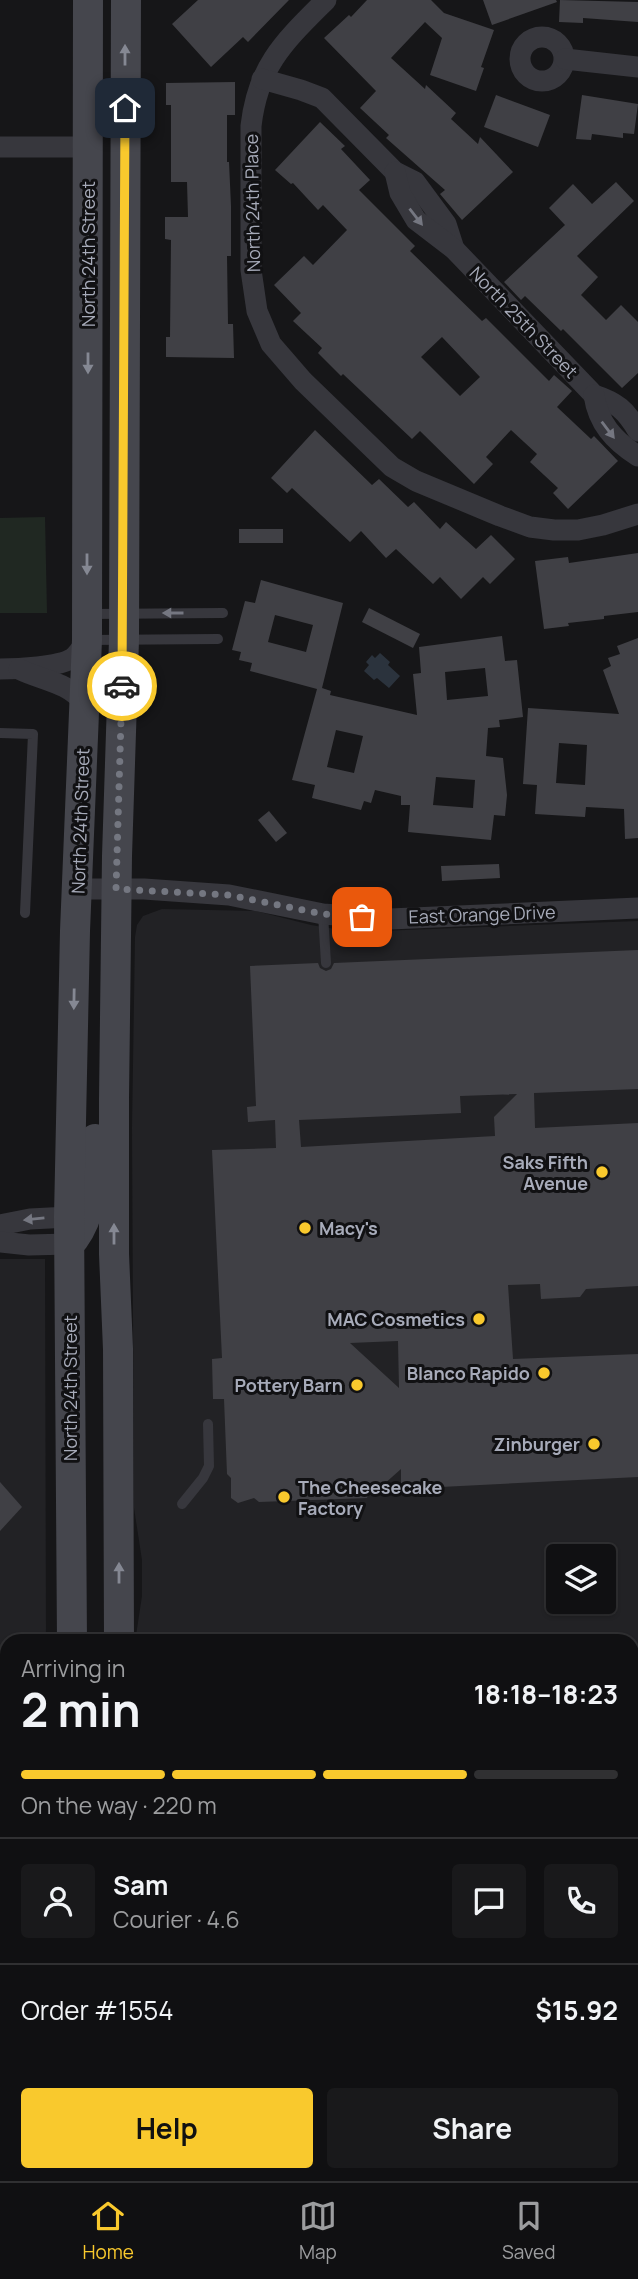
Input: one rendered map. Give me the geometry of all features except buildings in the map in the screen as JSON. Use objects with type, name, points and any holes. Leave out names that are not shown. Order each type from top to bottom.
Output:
[{"type":"main road","name":"North 24th Street","points":[[72,1634],[77,889],[87,627],[88,0]]},
{"type":"main road","name":"North 24th Street","points":[[119,1634],[118,1327],[114,1254],[116,889],[124,627],[125,0]]},
{"type":"main road","points":[[116,889],[105,923],[93,1177],[89,1206],[73,1230],[96,1256],[99,1305],[108,1321],[118,1327]]},
{"type":"street","name":"North 24th Place","points":[[326,0],[281,46],[262,79],[253,106],[251,270],[253,292],[262,326],[271,344],[311,389],[392,467],[416,481],[530,527],[578,530],[638,514]]},
{"type":"street","points":[[565,59],[638,67]]},
{"type":"street","name":"North 25th Street","points":[[262,79],[322,98],[396,172],[400,193],[416,220],[454,249],[594,395],[615,402],[638,431]]},
{"type":"street","points":[[0,147],[89,147]]},
{"type":"street","name":"North 25th Street","points":[[594,395],[597,414],[613,437],[638,456]]},
{"type":"street","points":[[9,669],[63,662],[74,657],[87,627]]},
{"type":"street","points":[[9,669],[70,688],[84,703]]},
{"type":"street","name":"East Orange Drive","points":[[77,889],[229,895],[323,914],[390,919],[638,908]]},
{"type":"street","points":[[0,1225],[30,1219],[73,1230]]},
{"type":"street","points":[[0,1242],[29,1245],[73,1230]]},
{"type":"lane","points":[[87,627],[124,627],[223,612]]},
{"type":"lane","points":[[87,627],[124,627],[218,639]]},
{"type":"lane","points":[[0,733],[33,734],[25,913]]},
{"type":"lane","points":[[323,914],[326,963]]},
{"type":"lane","points":[[182,1504],[209,1466],[208,1424]]},
{"type":"shaded area","points":[[45,517],[47,613],[0,613],[0,518]]},
{"type":"shaded area","points":[[380,653],[400,676],[389,688],[364,671],[369,665],[366,662],[372,655],[375,658]]},
{"type":"shaded area","points":[[162,909],[256,911],[353,932],[638,921],[638,1634],[136,1634],[142,1596],[142,1560],[134,1508],[132,1128],[137,925],[143,916]]},
{"type":"shaded area","points":[[0,1259],[45,1259],[46,1634],[0,1634]]},
{"type":"way so far","points":[[122,686],[116,889],[229,895],[281,903],[323,914],[362,917]]},
{"type":"place","name":"Saks Fifth Avenue","points":[[602,1172]]},
{"type":"place","name":"Macy's","points":[[305,1228]]},
{"type":"place","name":"MAC Cosmetics","points":[[479,1319]]},
{"type":"place","name":"Blanco Rapido","points":[[544,1373]]},
{"type":"place","name":"Pottery Barn","points":[[357,1385]]},
{"type":"place","name":"Zinburger","points":[[594,1444]]},
{"type":"place","name":"The Cheesecake Factory","points":[[284,1497]]},
{"type":"route","points":[[122,686],[125,108]]}]
